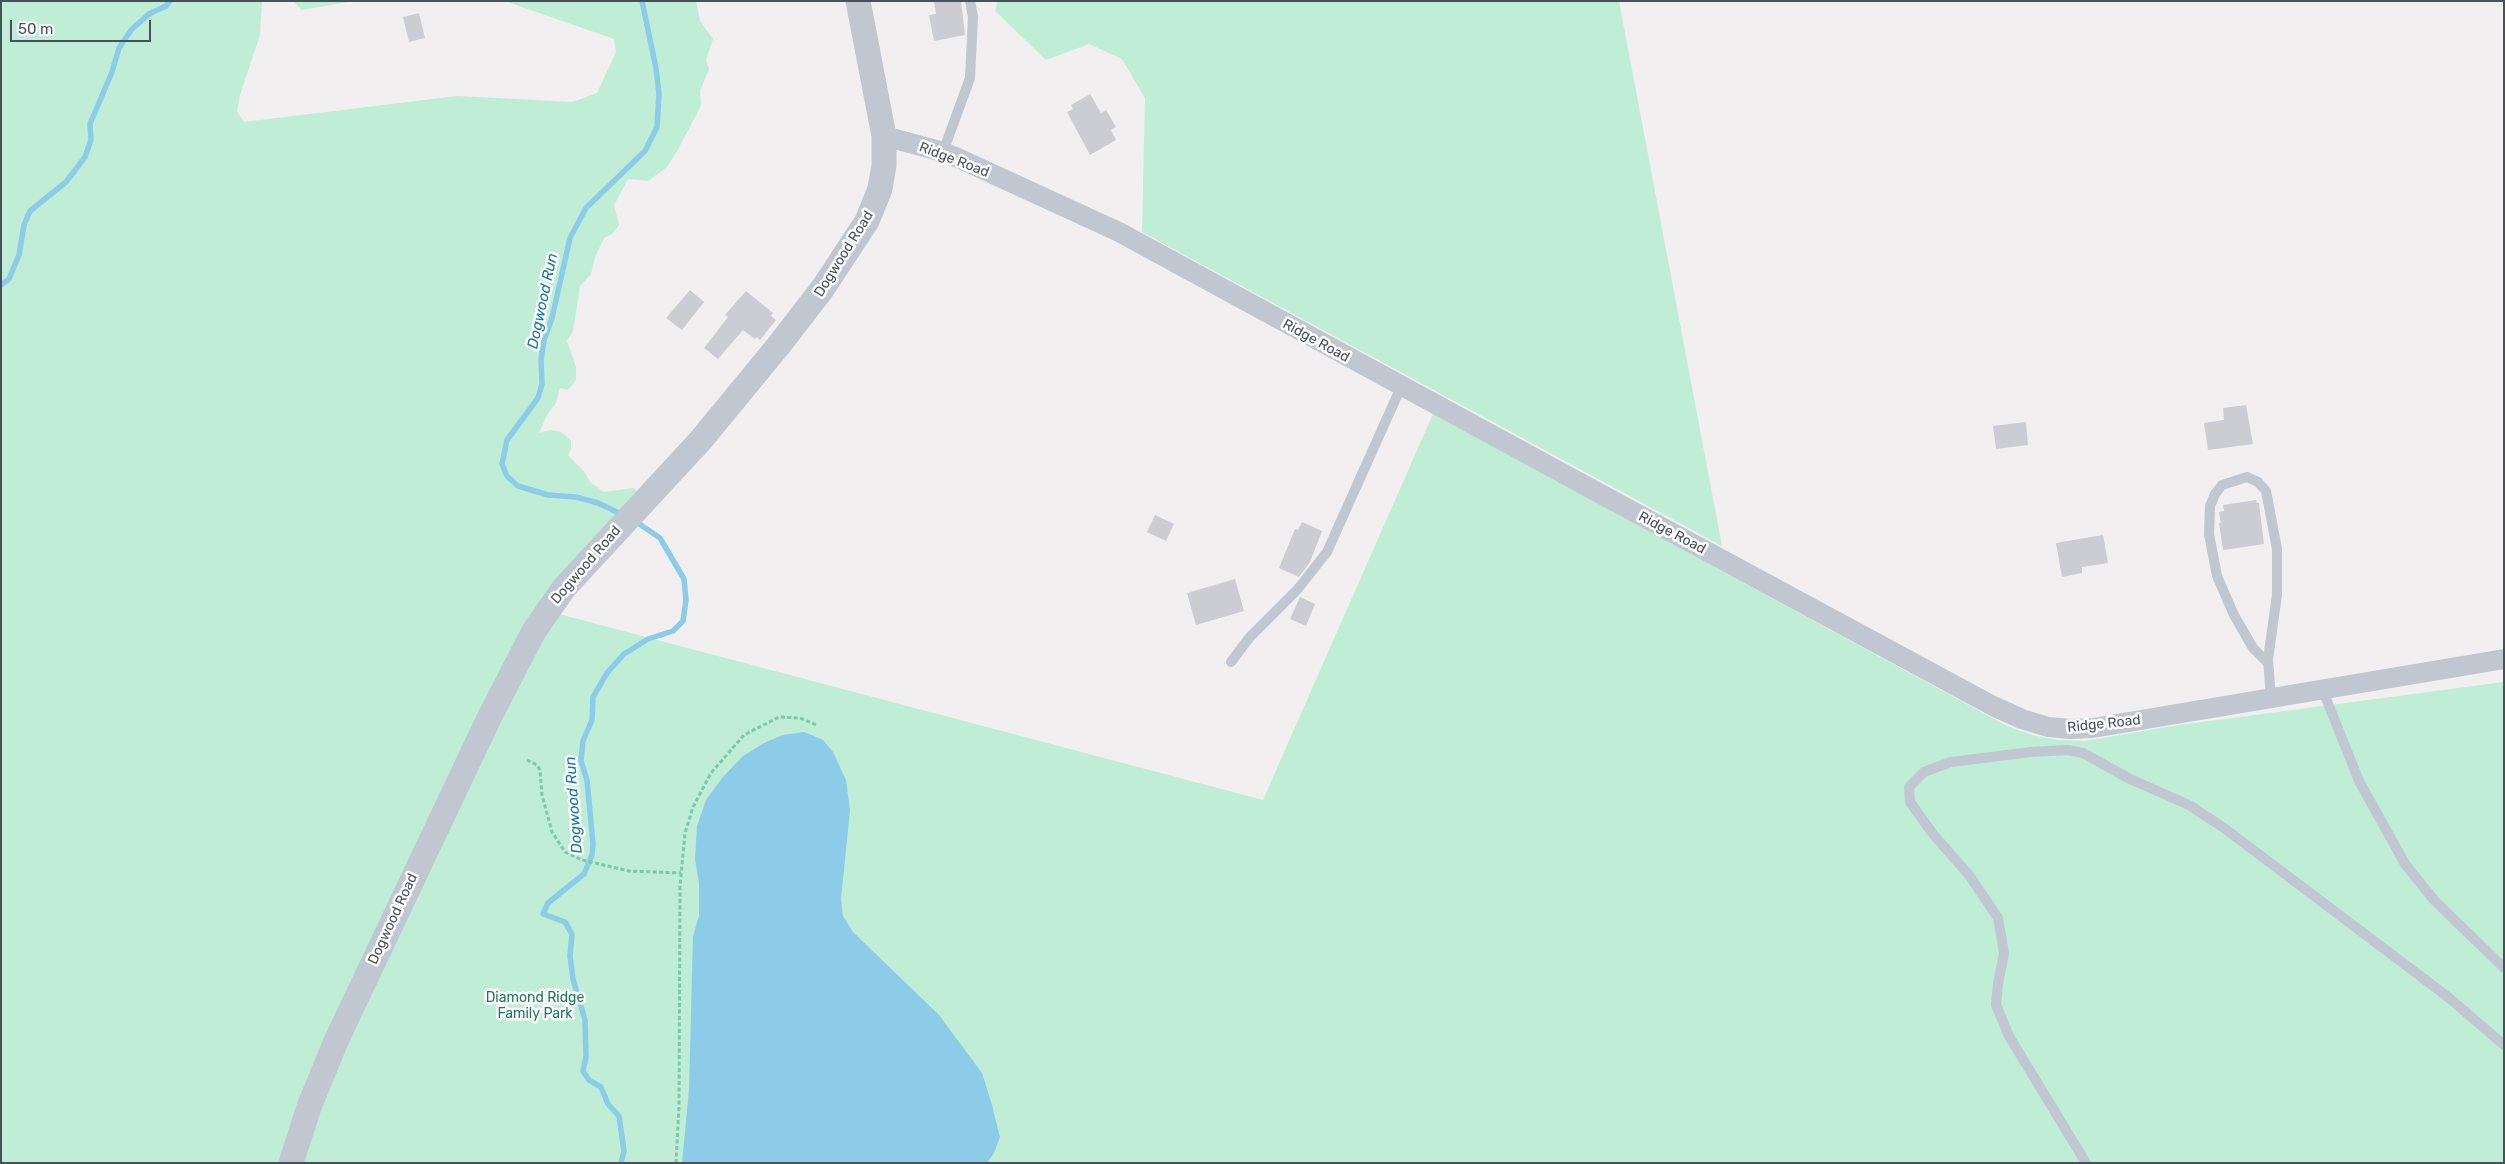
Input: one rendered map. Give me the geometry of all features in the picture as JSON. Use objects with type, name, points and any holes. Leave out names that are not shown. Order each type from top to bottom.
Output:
[{"type":"street","name":"Dogwood Road","points":[[290,1163],[308,1107],[336,1041],[518,659],[539,624],[564,588],[700,441],[824,288],[858,237],[880,189],[884,165],[884,136],[858,1]]},
{"type":"street","name":"Ridge Road","points":[[884,136],[943,152],[1118,232],[1993,706],[2022,719],[2071,730],[2093,728],[2504,660]]},
{"type":"lane","points":[[943,152],[970,78],[974,17],[970,1]]},
{"type":"lane","points":[[1231,662],[1249,638],[1297,590],[1328,552],[1401,387]]},
{"type":"lane","points":[[2268,663],[2253,648],[2234,615],[2217,576],[2209,534],[2210,506],[2215,494],[2222,485],[2247,477],[2258,482],[2266,491],[2277,549],[2277,595],[2268,663],[2271,699]]},
{"type":"lane","points":[[2323,691],[2359,781],[2406,864],[2434,900],[2504,968]]},
{"type":"lane","points":[[2086,1163],[2013,1043],[1996,1005],[2004,953],[1998,918],[1970,875],[1933,834],[1910,802],[1910,786],[1924,772],[1951,762],[2030,752],[2068,750],[2083,753],[2130,778],[2189,805],[2224,828],[2448,997],[2504,1045]]},
{"type":"path","points":[[676,1163],[679,1106],[679,873],[685,832],[693,807],[711,773],[744,735],[779,717],[800,718],[817,726]]},
{"type":"path","points":[[528,760],[537,765],[540,770],[542,795],[552,832],[559,845],[573,856],[607,865],[647,872],[679,873]]},
{"type":"green space","points":[[1,1],[262,1],[260,35],[240,95],[237,111],[244,122],[457,96],[573,102],[597,93],[616,52],[614,39],[505,1],[696,1],[700,21],[713,39],[706,60],[709,69],[700,91],[701,106],[677,151],[667,167],[648,181],[628,179],[614,205],[619,225],[612,234],[604,238],[595,257],[591,274],[580,286],[573,331],[567,341],[576,367],[576,380],[568,390],[560,388],[556,403],[547,415],[539,433],[551,430],[561,432],[571,441],[571,449],[568,455],[585,473],[590,482],[604,492],[634,488],[638,493],[554,588],[281,1163],[1,1163]]},
{"type":"green space","points":[[293,1],[354,1],[302,10]]},
{"type":"green space","points":[[998,1],[1619,1],[1722,546],[1142,232],[1145,98],[1122,59],[1089,44],[1046,60],[995,11]]},
{"type":"green space","name":"Diamond Ridge Family Park","points":[[1433,414],[2007,726],[2032,735],[2058,740],[2085,741],[2179,725],[2504,682],[2504,1163],[301,1163],[315,1114],[386,951],[555,613],[1263,800]]},
{"type":"water","points":[[804,732],[823,740],[833,752],[846,780],[850,810],[841,899],[843,916],[853,932],[939,1015],[982,1073],[1000,1137],[994,1153],[987,1163],[682,1163],[689,1090],[693,936],[699,916],[699,883],[695,860],[697,826],[706,800],[722,778],[743,756],[764,743],[783,735]]},
{"type":"building","points":[[934,1],[961,1],[965,35],[934,41],[929,15],[936,14]]},
{"type":"building","points":[[419,13],[425,38],[409,42],[403,17]]},
{"type":"building","points":[[1090,94],[1101,113],[1106,110],[1116,127],[1111,130],[1116,140],[1090,155],[1067,112],[1073,109],[1071,105]]},
{"type":"building","points":[[690,290],[704,302],[682,330],[666,318]]},
{"type":"building","points":[[746,291],[773,313],[771,316],[776,320],[760,340],[757,337],[755,339],[743,330],[718,359],[704,348],[728,317],[725,315]]},
{"type":"building","points":[[2246,405],[2253,444],[2208,450],[2204,423],[2224,420],[2223,408]]},
{"type":"building","points":[[2026,422],[2028,445],[1996,449],[1993,426]]},
{"type":"building","points":[[2256,500],[2259,503],[2264,544],[2223,550],[2219,512],[2224,511],[2223,505]]},
{"type":"building","points":[[1155,515],[1174,524],[1166,541],[1147,532]]},
{"type":"building","points":[[1302,522],[1322,531],[1310,562],[1299,577],[1279,568],[1295,529],[1298,530]]},
{"type":"building","points":[[2103,535],[2108,563],[2082,567],[2082,573],[2062,577],[2056,543]]},
{"type":"building","points":[[1235,579],[1244,611],[1196,625],[1187,593]]},
{"type":"building","points":[[1300,597],[1315,604],[1306,626],[1290,619]]},
{"type":"waterway","points":[[1,285],[9,279],[19,255],[24,225],[30,211],[66,182],[85,157],[91,140],[90,124],[112,72],[119,48],[132,29],[149,14],[166,6],[170,1]]},
{"type":"waterway","name":"Dogwood Run","points":[[623,515],[598,503],[576,497],[548,495],[518,486],[507,476],[502,464],[507,440],[538,398],[542,384],[541,360],[544,340],[552,318],[570,238],[586,208],[645,151],[657,127],[659,94],[656,68],[642,1]]},
{"type":"waterway","name":"Dogwood Run","points":[[621,1163],[624,1151],[619,1116],[608,1104],[601,1087],[589,1080],[583,1071],[586,1057],[585,1020],[573,979],[570,956],[572,934],[565,922],[543,914],[548,903],[584,874],[592,855],[593,844],[587,780],[581,761],[583,741],[592,720],[593,697],[607,673],[624,654],[648,639],[673,631],[683,621],[686,600],[684,579],[660,538],[635,521]]}]
